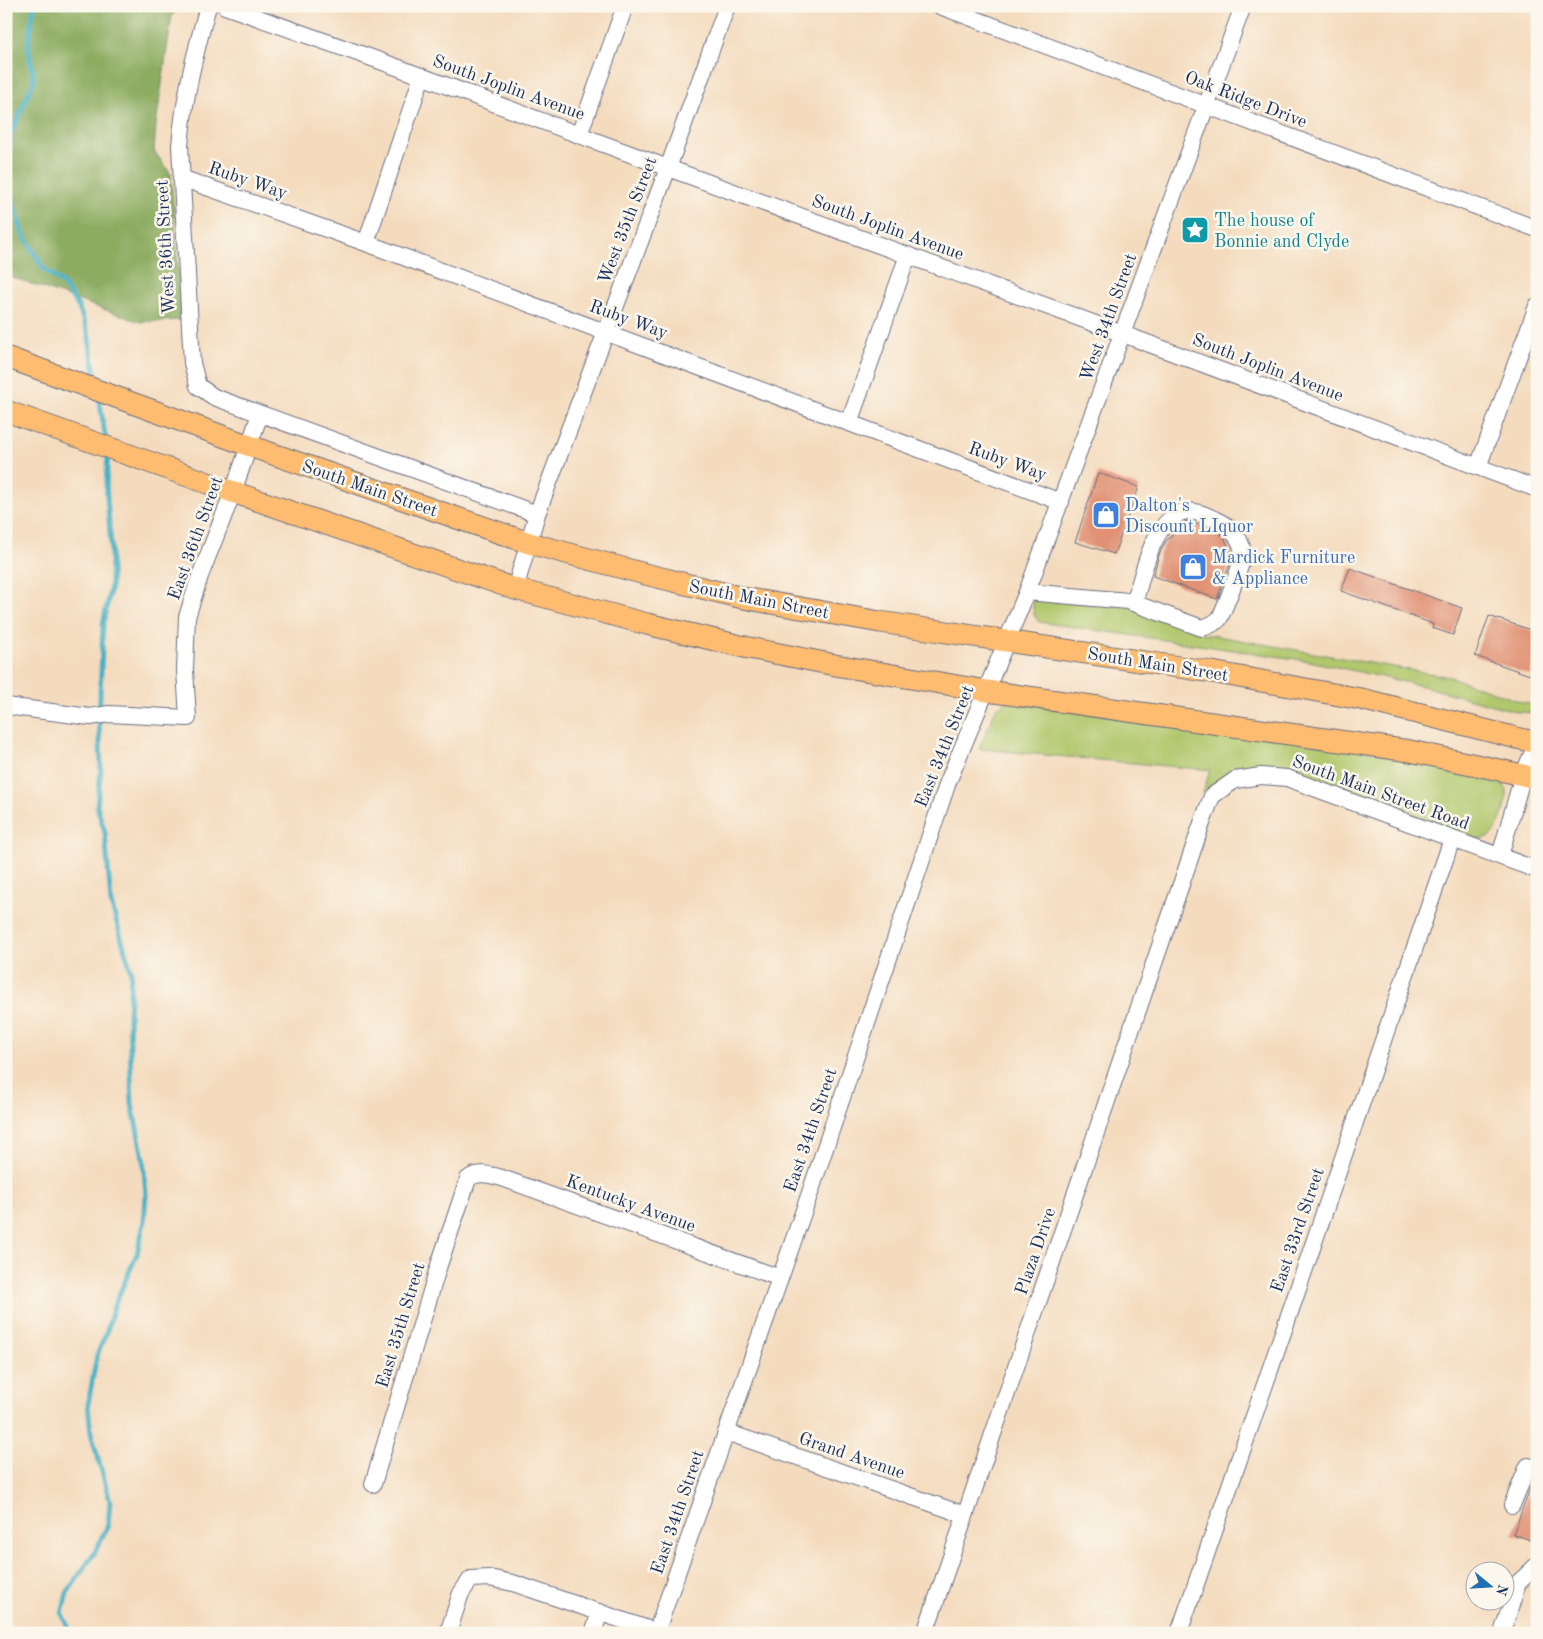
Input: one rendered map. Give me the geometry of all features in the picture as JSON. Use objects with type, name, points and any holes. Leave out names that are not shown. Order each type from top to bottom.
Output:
[{"type":"main road","name":"South Main Street","points":[[6,357],[250,446],[529,543],[743,598],[880,622],[1212,672],[1361,699],[1537,743]]},
{"type":"main road","points":[[6,411],[233,492],[514,588],[647,624],[749,648],[835,665],[987,691],[1410,751],[1530,777]]},
{"type":"street","name":"West 36th Street","points":[[208,6],[183,110],[180,146],[192,363],[198,386],[214,397],[260,414]]},
{"type":"street","name":"South Joplin Avenue","points":[[225,6],[422,76],[1123,334],[1537,489]]},
{"type":"street","points":[[580,135],[624,6]]},
{"type":"street","name":"West 35th Street","points":[[514,588],[537,514],[727,6]]},
{"type":"street","name":"Oak Ridge Drive","points":[[940,6],[1537,229]]},
{"type":"street","name":"West 34th Street","points":[[1006,641],[1061,502],[1208,106],[1243,6]]},
{"type":"street","points":[[366,243],[422,76]]},
{"type":"street","name":"Ruby Way","points":[[181,178],[366,243],[1061,502]]},
{"type":"street","points":[[849,423],[908,255]]},
{"type":"street","points":[[1478,467],[1537,306]]},
{"type":"street","points":[[250,446],[260,414],[537,514]]},
{"type":"street","name":"East 36th Street","points":[[6,706],[90,717],[109,714],[188,718],[185,670],[187,617],[200,576],[250,446]]},
{"type":"street","points":[[1027,592],[1128,601],[1202,628],[1210,626],[1220,618],[1244,556],[1241,544],[1234,532],[1210,517],[1195,512],[1180,512],[1161,528],[1153,544],[1134,603]]},
{"type":"street","name":"East 34th Street","points":[[656,1633],[780,1278],[948,782],[1006,641]]},
{"type":"street","points":[[1500,856],[1530,777],[1537,743]]},
{"type":"street","name":"South Main Street Road","points":[[1182,882],[1212,796],[1235,780],[1261,776],[1287,778],[1537,870]]},
{"type":"street","name":"East 33rd Street","points":[[1179,1633],[1452,839]]},
{"type":"street","name":"Plaza Drive","points":[[925,1633],[1182,882]]},
{"type":"street","name":"Kentucky Avenue","points":[[468,1179],[482,1174],[502,1178],[780,1278]]},
{"type":"street","name":"East 35th Street","points":[[373,1484],[428,1302],[468,1179]]},
{"type":"street","name":"Grand Avenue","points":[[726,1432],[965,1515]]},
{"type":"street","points":[[1512,1506],[1528,1466],[1537,1468]]},
{"type":"street","points":[[1502,1633],[1518,1584],[1537,1565]]},
{"type":"street","points":[[448,1633],[462,1593],[471,1579],[490,1578],[513,1583],[656,1633]]},
{"type":"street","points":[[593,1633],[600,1612]]},
{"type":"green space","points":[[6,6],[182,6],[172,15],[154,151],[171,174],[182,320],[140,322],[6,275]]},
{"type":"green space","points":[[1033,599],[1130,607],[1206,634],[1450,677],[1537,707],[1537,710],[1534,713],[1518,712],[1423,686],[1309,661],[1039,622],[1034,614]]},
{"type":"green space","points":[[1006,701],[1381,753],[1501,780],[1507,795],[1502,817],[1493,833],[1486,838],[1474,839],[1326,782],[1292,772],[1258,768],[1236,771],[1225,776],[1203,793],[1210,770],[979,749],[996,709]]},
{"type":"building","name":"Dalton's Discount LIquor","points":[[1098,473],[1139,487],[1114,554],[1075,542]]},
{"type":"building","name":"Mardick Furniture & Appliance","points":[[1189,521],[1221,534],[1233,556],[1217,599],[1153,576],[1159,555],[1166,541],[1184,522]]},
{"type":"building","points":[[1350,568],[1462,608],[1453,635],[1432,628],[1433,624],[1341,591]]},
{"type":"building","points":[[1489,616],[1537,632],[1537,654],[1530,675],[1475,656]]},
{"type":"building","points":[[1534,1478],[1537,1478],[1537,1542],[1513,1534]]},
{"type":"waterway","points":[[34,6],[28,45],[34,80],[10,137],[7,161],[8,187],[23,234],[43,268],[63,284],[78,306],[88,333],[97,384]]},
{"type":"waterway","points":[[99,397],[106,441]]},
{"type":"waterway","points":[[71,1633],[62,1614],[67,1593],[95,1552],[108,1525],[110,1501],[91,1433],[88,1404],[97,1355],[106,1334],[114,1306],[137,1254],[144,1223],[146,1195],[143,1158],[132,1104],[129,1018],[131,971],[111,903],[105,833],[97,806],[101,769],[99,719],[103,624],[111,586],[111,546],[106,485],[108,454]]},
{"type":"place","name":"The house of Bonnie and Clyde","points":[[1195,230]]},
{"type":"place","name":"Dalton's Discount LIquor","points":[[1106,515]]},
{"type":"place","name":"Mardick Furniture & Appliance","points":[[1193,567]]}]
